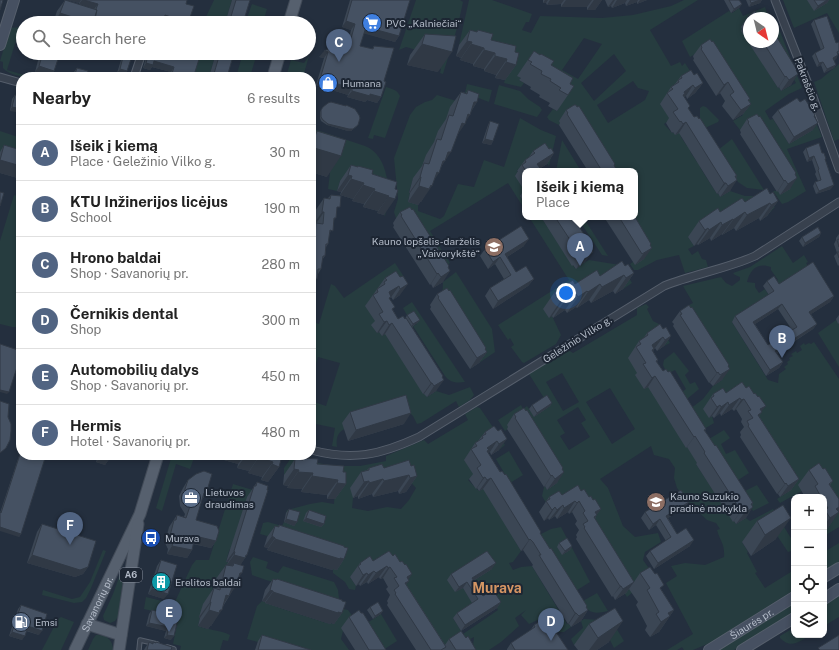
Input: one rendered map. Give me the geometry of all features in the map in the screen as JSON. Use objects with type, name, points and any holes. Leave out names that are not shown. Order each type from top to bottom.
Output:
[{"type":"main road","points":[[0,44],[14,0]]},
{"type":"main road","points":[[291,16],[296,0]]},
{"type":"main road","points":[[274,72],[278,60]]},
{"type":"main road","name":"Savanorių pr.","points":[[75,650],[140,514],[156,460]]},
{"type":"main road","name":"Savanorių pr.","points":[[119,650],[140,514]]},
{"type":"main road","points":[[827,576],[839,568]]},
{"type":"main road","points":[[827,597],[839,590]]},
{"type":"main road","name":"Šiaurės pr.","points":[[708,650],[791,599]]},
{"type":"main road","name":"Šiaurės pr.","points":[[742,650],[791,620]]},
{"type":"main road","points":[[87,624],[121,635]]},
{"type":"street","name":"Pakraščio g.","points":[[775,0],[812,94],[839,169]]},
{"type":"street","points":[[136,72],[140,60]]},
{"type":"street","points":[[0,77],[16,82]]},
{"type":"street","name":"Geležinio Vilko g.","points":[[316,451],[328,454],[361,456],[374,454],[419,437],[664,286],[755,256],[839,202]]},
{"type":"lane","points":[[139,650],[140,640],[174,650]]},
{"type":"green space","points":[[214,0],[232,0],[227,16],[206,16]]},
{"type":"green space","points":[[416,0],[460,0],[463,2],[458,25],[443,74],[440,73],[441,69],[439,68],[441,57],[406,47],[399,50]]},
{"type":"green space","points":[[469,0],[492,0],[532,14],[529,22],[526,22],[522,30],[531,33],[540,16],[602,18],[633,15],[671,6],[684,0],[698,0],[650,30],[671,66],[680,62],[682,66],[685,63],[700,87],[694,92],[664,98],[671,119],[664,124],[672,133],[680,132],[681,137],[687,146],[688,145],[691,153],[697,162],[698,161],[701,169],[720,197],[730,191],[745,196],[766,196],[775,207],[767,216],[762,208],[688,237],[694,246],[688,249],[692,255],[698,251],[702,259],[706,260],[708,267],[685,273],[679,255],[657,260],[638,270],[634,270],[630,264],[633,262],[621,220],[638,220],[638,168],[602,168],[560,124],[559,125],[549,120],[547,117],[553,109],[557,111],[562,101],[521,78],[519,80],[524,83],[521,87],[504,83],[508,69],[459,45]],"holes":[[[584,38],[602,44],[578,79],[562,70]],[[614,54],[626,71],[594,101],[581,83]],[[633,81],[638,88],[649,91],[645,100],[608,123],[597,105]]]},
{"type":"green space","points":[[783,0],[827,2],[826,0],[839,0],[839,33],[827,13],[794,28]]},
{"type":"green space","points":[[252,4],[267,9],[265,16],[248,16]]},
{"type":"green space","points":[[765,7],[767,12],[753,12]]},
{"type":"green space","points":[[739,8],[743,16],[743,48],[753,48],[781,91],[796,83],[776,48],[779,48],[779,29],[802,88],[789,94],[765,111],[770,120],[773,119],[789,144],[813,115],[822,137],[787,149],[806,191],[782,204],[773,191],[789,189],[733,121],[743,115],[702,50],[690,57],[682,41],[729,11],[732,13]]},
{"type":"green space","points":[[16,27],[16,40],[7,70],[16,73],[16,75],[3,68],[3,62],[0,61],[10,28]]},
{"type":"green space","points":[[197,60],[214,60],[210,72],[193,72]]},
{"type":"green space","points":[[241,60],[255,60],[251,72],[237,72]]},
{"type":"green space","points":[[291,60],[304,63],[308,60],[304,72],[287,72]]},
{"type":"green space","points":[[839,64],[839,139],[834,141],[814,82],[821,79]]},
{"type":"green space","points":[[467,84],[492,90],[489,102],[465,93]]},
{"type":"green space","points":[[499,85],[520,91],[542,110],[537,117],[494,104]]},
{"type":"green space","points":[[386,87],[398,92],[400,96],[385,138],[374,135],[373,139],[368,138]]},
{"type":"green space","points":[[437,95],[466,104],[445,122],[421,169],[413,179],[409,192],[408,201],[418,205],[418,211],[440,219],[444,216],[458,184],[474,187],[484,160],[504,167],[520,118],[541,130],[556,136],[549,166],[544,159],[517,170],[522,182],[522,194],[520,196],[522,199],[522,205],[508,183],[430,231],[450,263],[438,272],[397,221],[394,212],[398,199],[394,158],[410,115],[416,107],[432,100]]},
{"type":"green space","points":[[703,106],[706,107],[719,120],[718,122],[705,128],[700,123],[700,108]]},
{"type":"green space","points":[[316,130],[365,146],[373,151],[379,158],[387,176],[388,197],[387,207],[385,216],[387,205],[340,181],[337,191],[328,189],[330,173],[316,160]]},
{"type":"green space","points":[[0,131],[16,136],[16,162],[0,157]]},
{"type":"green space","points":[[732,139],[764,190],[747,188],[738,182],[718,150]]},
{"type":"green space","points":[[562,140],[579,168],[557,168]]},
{"type":"green space","points":[[14,195],[16,196],[16,327],[0,324],[0,241]]},
{"type":"green space","points":[[531,220],[543,220],[575,268],[589,260],[620,265],[632,283],[623,289],[617,280],[552,316],[561,335],[556,344],[524,363],[522,362],[511,347],[514,345],[510,338],[508,340],[498,325],[569,280]]},
{"type":"green space","points":[[579,220],[585,220],[608,256],[602,255]]},
{"type":"green space","points":[[782,246],[793,263],[804,255],[808,262],[806,263],[809,268],[778,288],[772,284],[778,280],[771,270],[771,267],[762,265],[752,270],[747,282],[755,283],[755,287],[759,293],[765,289],[770,297],[732,322],[768,380],[778,383],[779,374],[786,369],[784,367],[788,364],[787,362],[790,360],[789,358],[793,356],[791,354],[802,350],[800,346],[804,343],[805,345],[814,342],[839,379],[839,527],[827,534],[827,494],[816,494],[800,488],[802,491],[796,494],[791,494],[791,497],[780,503],[777,499],[789,491],[741,397],[712,416],[714,423],[704,429],[690,409],[703,399],[713,386],[722,380],[685,318],[685,307],[693,303],[683,286],[721,277],[726,283],[732,286],[740,280],[740,277],[733,273],[750,267]]},
{"type":"green space","points":[[395,263],[406,280],[393,288],[378,321],[372,325],[377,333],[379,332],[382,335],[386,333],[387,337],[413,378],[427,397],[436,391],[449,395],[470,387],[474,395],[470,400],[459,407],[456,401],[417,424],[409,412],[343,423],[345,429],[340,432],[338,436],[337,447],[332,446],[335,428],[316,424],[316,403],[326,406],[340,363],[318,357],[316,363],[316,323],[319,324],[331,284],[335,286],[344,298]]},
{"type":"green space","points":[[456,272],[492,329],[495,352],[479,363],[442,301],[443,282]]},
{"type":"green space","points":[[412,302],[465,382],[454,382],[445,376],[413,326],[417,324],[408,317],[403,308]]},
{"type":"green space","points":[[646,304],[649,307],[647,309],[653,321],[659,324],[670,343],[664,346],[658,338],[633,355],[670,422],[686,447],[690,450],[701,443],[710,455],[696,464],[733,521],[736,524],[746,518],[750,521],[773,509],[791,538],[791,551],[788,552],[776,534],[742,542],[757,572],[755,573],[765,588],[791,572],[791,592],[712,642],[693,650],[684,650],[682,647],[677,650],[667,650],[693,634],[666,583],[677,576],[671,566],[685,563],[705,565],[724,557],[724,549],[717,530],[720,529],[716,523],[707,520],[689,503],[677,488],[674,478],[675,468],[669,459],[654,455],[651,446],[600,479],[608,488],[623,526],[635,537],[658,533],[661,542],[645,552],[643,560],[650,570],[633,592],[627,597],[623,591],[593,519],[546,503],[542,496],[544,487],[545,486],[547,489],[556,483],[507,425],[509,428],[505,431],[498,420],[521,405],[523,409],[527,406],[534,416],[549,406],[529,374],[568,350],[573,353],[637,315],[637,308]],"holes":[[[562,373],[579,402],[563,411],[546,382]],[[610,388],[635,429],[612,444],[586,402]],[[578,407],[586,420],[581,423],[590,437],[569,450],[560,436],[565,433],[557,420]]]},
{"type":"green space","points":[[839,318],[839,367],[818,333]]},
{"type":"green space","points":[[674,352],[689,371],[685,375],[690,384],[695,382],[699,389],[687,399],[682,392],[686,389],[675,370],[667,374],[663,365],[664,360]]},
{"type":"green space","points":[[477,407],[480,408],[505,445],[499,450],[494,440],[468,454],[475,475],[468,480],[479,491],[485,488],[506,525],[517,540],[515,541],[521,551],[513,562],[509,563],[513,570],[521,567],[532,566],[567,624],[571,627],[564,632],[553,632],[542,618],[529,624],[521,615],[526,610],[515,618],[519,626],[501,642],[489,650],[476,650],[473,646],[474,637],[445,650],[398,575],[353,574],[350,577],[356,586],[355,590],[349,589],[345,582],[333,573],[333,569],[282,540],[260,534],[263,523],[268,522],[282,526],[284,522],[297,516],[286,513],[287,510],[322,502],[334,504],[335,488],[284,475],[284,468],[290,460],[302,460],[335,466],[360,466],[386,461],[386,456],[424,440],[428,444],[468,420],[465,414]],"holes":[[[404,475],[416,488],[409,500],[401,509],[387,507],[368,511],[352,508],[353,498]],[[468,584],[479,602],[497,608],[498,610],[463,634],[453,618],[474,605],[463,588],[455,592]]]},
{"type":"green space","points":[[724,430],[730,438],[721,444],[726,454],[735,450],[749,473],[735,482],[709,439]]},
{"type":"green space","points":[[509,451],[523,475],[510,483],[496,459]]},
{"type":"green space","points":[[170,460],[193,460],[190,469],[176,464],[162,511],[156,508]]},
{"type":"green space","points":[[233,484],[266,494],[229,551],[226,562],[228,562],[222,582],[215,580],[211,594],[199,617],[198,626],[230,635],[228,641],[223,640],[220,650],[180,650],[181,646],[173,644],[180,610],[165,607],[161,613],[144,609],[146,597],[174,604],[192,565],[196,560],[209,560]]},
{"type":"green space","points":[[757,485],[769,503],[753,511],[741,493]]},
{"type":"green space","points":[[561,527],[590,582],[574,592],[539,535],[551,529]]},
{"type":"green space","points":[[839,543],[839,562],[828,568],[827,568],[827,550]]},
{"type":"green space","points":[[103,550],[106,551],[91,588],[86,598],[82,602],[74,603],[42,595],[43,590],[72,599],[80,597],[90,582]]},
{"type":"green space","points":[[253,557],[268,562],[266,568],[278,573],[283,566],[334,582],[338,590],[339,599],[252,575],[250,562]]},
{"type":"green space","points":[[121,572],[124,573],[118,617],[115,621],[110,623],[104,620],[103,616]]},
{"type":"green space","points":[[597,593],[608,611],[596,613],[590,611],[581,602]]},
{"type":"green space","points":[[839,595],[839,617],[827,624],[827,603]]},
{"type":"green space","points":[[262,601],[330,624],[334,624],[339,608],[348,610],[357,622],[343,631],[341,639],[349,650],[288,650],[247,639],[257,606]]},
{"type":"green space","points":[[791,603],[791,614],[734,650],[717,650]]},
{"type":"green space","points":[[381,614],[397,641],[383,650],[364,625]]},
{"type":"green space","points":[[61,617],[74,622],[61,650],[42,650],[58,619]]},
{"type":"green space","points":[[610,618],[624,641],[614,648],[608,636],[574,645],[571,639],[583,628],[581,621],[584,619],[600,620]]},
{"type":"green space","points":[[790,630],[791,638],[805,638],[791,644],[784,641],[780,638],[780,636]]},
{"type":"green space","points":[[96,635],[108,638],[112,643],[113,650],[88,650]]},
{"type":"building","points":[[0,0],[3,0],[0,10]]},
{"type":"building","points":[[65,0],[97,10],[95,16],[69,16],[60,13]]},
{"type":"building","points":[[84,0],[187,0],[186,4],[194,6],[190,16],[96,16],[98,4]]},
{"type":"building","points":[[236,0],[250,0],[245,16],[231,16]]},
{"type":"building","points":[[352,0],[410,0],[399,36],[366,27],[360,46],[373,49],[374,46],[394,48],[384,81],[386,82],[381,97],[370,94],[370,96],[352,91],[352,88],[320,79],[328,52],[324,51],[344,41],[350,42],[355,24],[346,21]]},
{"type":"building","points":[[729,0],[739,0],[742,4],[734,9]]},
{"type":"building","points":[[750,0],[760,0],[751,3]]},
{"type":"building","points":[[814,0],[827,0],[818,6]]},
{"type":"building","points":[[827,16],[836,43],[839,42],[839,51],[837,52],[838,55],[833,58],[836,65],[827,69],[823,62],[819,63],[815,53],[824,48],[814,20]]},
{"type":"building","points":[[470,30],[477,32],[478,30],[493,34],[491,40],[516,46],[515,52],[519,53],[516,65],[506,62],[507,59],[495,56],[495,53],[484,50],[484,48],[471,44],[472,42],[467,41]]},
{"type":"building","points":[[425,34],[456,36],[452,52],[422,44]]},
{"type":"building","points":[[710,39],[712,42],[713,41],[750,99],[748,100],[751,104],[741,110],[730,95],[734,92],[728,82],[724,85],[701,49],[701,45]]},
{"type":"building","points":[[779,41],[798,74],[789,80],[786,76],[785,77],[767,48],[779,48]]},
{"type":"building","points":[[534,51],[554,61],[551,65],[573,78],[570,84],[574,86],[568,95],[559,90],[561,88],[550,81],[551,79],[541,74],[542,71],[530,64],[532,62],[528,60]]},
{"type":"building","points":[[41,60],[58,60],[54,71],[39,66]]},
{"type":"building","points":[[122,60],[131,60],[127,71],[120,69]]},
{"type":"building","points":[[147,60],[199,60],[195,72],[172,72],[174,67],[154,61],[153,65],[146,63]]},
{"type":"building","points":[[218,60],[232,60],[228,72],[214,72]]},
{"type":"building","points":[[77,68],[88,71],[88,72],[76,72]]},
{"type":"building","points":[[691,70],[694,75],[697,73],[703,83],[695,88],[693,85],[684,92],[685,94],[683,95],[690,106],[688,108],[694,117],[697,116],[699,119],[700,118],[737,176],[735,176],[737,180],[728,186],[724,183],[686,122],[683,124],[681,121],[680,122],[673,112],[678,109],[667,93],[673,89],[671,87],[679,82],[678,80],[682,78],[681,76]]},
{"type":"building","points":[[468,90],[479,94],[477,102],[474,102],[470,115],[468,114],[465,124],[462,123],[451,152],[448,152],[439,173],[437,172],[432,186],[431,185],[429,189],[419,186],[424,163],[429,164],[437,139],[441,140],[449,115],[453,116],[461,92],[467,94]]},
{"type":"building","points":[[15,95],[16,95],[16,108],[12,107]]},
{"type":"building","points":[[797,98],[800,102],[805,99],[818,123],[794,137],[778,110]]},
{"type":"building","points":[[331,102],[346,105],[355,109],[360,118],[358,125],[353,129],[349,129],[328,124],[323,120],[321,117],[321,110]]},
{"type":"building","points":[[574,105],[577,107],[579,106],[615,164],[616,168],[600,168],[566,110]]},
{"type":"building","points":[[757,114],[759,117],[760,116],[796,173],[797,178],[788,184],[785,180],[784,181],[748,123],[749,122],[747,119]]},
{"type":"building","points":[[490,121],[499,124],[493,141],[485,139]]},
{"type":"building","points":[[317,131],[346,140],[341,156],[316,148]]},
{"type":"building","points":[[545,143],[554,153],[537,164],[540,168],[524,168],[522,165],[526,162],[525,160],[535,153],[533,151]]},
{"type":"building","points":[[819,143],[822,153],[824,153],[834,185],[819,191],[815,182],[821,180],[819,169],[814,156],[809,158],[806,148]]},
{"type":"building","points":[[4,145],[16,149],[16,165],[0,160]]},
{"type":"building","points":[[351,165],[373,170],[372,174],[397,182],[395,189],[398,190],[395,199],[374,191],[375,189],[363,185],[364,183],[351,179],[352,176],[348,175]]},
{"type":"building","points":[[767,188],[770,194],[773,192],[778,201],[771,205],[770,203],[747,215],[745,212],[722,225],[721,222],[709,230],[708,228],[705,230],[699,221],[718,208],[720,212],[742,198],[745,202]]},
{"type":"building","points":[[0,192],[4,193],[0,206]]},
{"type":"building","points":[[331,195],[341,196],[340,207],[337,207],[333,231],[330,230],[328,244],[326,244],[325,256],[323,256],[321,269],[318,269],[317,279],[316,223],[323,224],[324,212],[322,212],[324,198],[330,199]]},
{"type":"building","points":[[410,207],[412,210],[413,209],[449,266],[450,271],[441,277],[438,273],[437,274],[401,216],[402,215],[400,212]]},
{"type":"building","points":[[557,220],[575,220],[592,247],[590,248],[593,252],[583,258],[581,254],[580,255]]},
{"type":"building","points":[[621,220],[637,220],[652,248],[642,254]]},
{"type":"building","points":[[521,226],[529,239],[505,254],[516,272],[526,266],[534,279],[498,301],[490,288],[511,275],[500,257],[493,262],[485,249]]},
{"type":"building","points":[[818,227],[821,233],[805,243],[802,237]]},
{"type":"building","points":[[622,261],[625,266],[628,264],[634,273],[626,278],[624,275],[602,287],[600,284],[578,297],[576,294],[564,302],[563,300],[560,302],[554,293],[573,280],[575,284],[597,270],[600,276]]},
{"type":"building","points":[[813,262],[834,296],[809,312],[817,324],[775,351],[783,362],[770,370],[735,316],[774,291],[767,281],[774,276],[779,284]],"holes":[[[782,304],[797,327],[768,345],[753,322]]]},
{"type":"building","points":[[396,271],[400,277],[403,276],[408,284],[400,289],[399,286],[389,292],[391,297],[389,298],[395,307],[392,309],[398,319],[403,316],[405,319],[406,318],[443,376],[442,377],[444,380],[434,386],[392,323],[389,325],[387,321],[384,322],[379,314],[383,312],[373,295],[378,292],[377,289],[385,284],[384,282],[387,280],[385,278]]},
{"type":"building","points":[[447,288],[449,291],[450,290],[486,348],[485,349],[487,352],[477,358],[438,298],[439,297],[437,294]]},
{"type":"building","points":[[689,305],[691,308],[692,307],[729,365],[728,366],[730,369],[720,375],[718,372],[717,373],[680,315],[682,314],[680,311]]},
{"type":"building","points":[[414,311],[420,320],[413,324],[407,315]]},
{"type":"building","points":[[660,324],[663,329],[666,327],[671,336],[665,340],[663,337],[652,345],[654,349],[652,350],[658,360],[656,361],[663,371],[666,369],[668,372],[670,371],[706,429],[704,430],[715,446],[716,445],[753,503],[751,504],[753,507],[744,514],[655,376],[652,378],[643,364],[646,363],[636,347],[641,344],[639,341],[648,335],[647,333]]},
{"type":"building","points":[[0,344],[16,349],[16,370],[9,392],[0,390]]},
{"type":"building","points":[[742,382],[746,388],[749,386],[754,394],[755,393],[758,397],[759,396],[766,406],[760,409],[762,412],[758,415],[799,479],[788,486],[786,483],[785,484],[748,426],[747,421],[753,418],[748,411],[751,410],[744,399],[741,400],[740,398],[729,405],[728,402],[721,407],[720,405],[717,407],[711,398],[714,396],[713,394],[723,388],[726,393]]},
{"type":"building","points":[[406,395],[411,413],[356,430],[350,412]]},
{"type":"building","points":[[547,395],[552,403],[537,413],[532,405]]},
{"type":"building","points":[[0,401],[9,404],[8,417],[11,424],[11,431],[10,440],[6,448],[0,453]]},
{"type":"building","points":[[524,408],[526,411],[527,410],[563,468],[562,469],[564,472],[555,479],[552,475],[551,476],[515,418],[516,417],[514,414]]},
{"type":"building","points":[[494,426],[498,431],[501,429],[507,439],[499,444],[497,441],[487,448],[489,450],[487,451],[500,472],[502,471],[505,475],[506,474],[541,532],[540,533],[587,606],[586,607],[588,610],[579,616],[575,613],[539,555],[541,555],[533,542],[530,539],[529,540],[491,478],[487,480],[485,477],[483,478],[477,468],[481,465],[471,449],[477,446],[475,443],[483,438],[482,436],[486,434],[485,432]]},
{"type":"building","points":[[318,459],[317,464],[344,466],[343,472],[346,472],[346,484],[337,483],[338,480],[312,476],[313,473],[298,472],[299,470],[294,469],[295,460]]},
{"type":"building","points":[[18,460],[44,460],[21,534],[0,527],[0,512],[1,513]]},
{"type":"building","points":[[267,460],[281,460],[279,467],[272,464],[273,462]]},
{"type":"building","points":[[409,460],[411,466],[414,465],[417,476],[410,478],[409,475],[384,481],[383,479],[369,483],[369,481],[364,482],[361,472],[369,470],[369,468],[382,464],[384,468]]},
{"type":"building","points":[[819,463],[823,469],[825,468],[833,481],[829,484],[839,499],[839,507],[836,509],[839,512],[830,518],[827,513],[827,494],[819,494],[815,486],[818,484],[809,470]]},
{"type":"building","points":[[204,471],[212,474],[206,494],[204,493],[196,520],[217,526],[219,531],[216,541],[195,536],[192,550],[172,546],[173,542],[170,536],[174,520],[176,520],[177,515],[186,518],[190,506],[185,498],[185,489],[188,480],[196,474]]},
{"type":"building","points":[[257,482],[268,486],[268,490],[245,558],[234,555],[234,551],[254,486],[256,486]]},
{"type":"building","points":[[578,485],[581,491],[584,489],[589,497],[591,496],[593,500],[595,499],[601,509],[595,512],[597,515],[594,517],[634,582],[623,589],[584,528],[585,527],[583,524],[588,521],[583,513],[585,511],[579,501],[577,503],[575,501],[564,508],[563,505],[557,510],[555,507],[552,510],[546,501],[550,499],[549,497],[559,491],[562,495]]},
{"type":"building","points":[[681,490],[689,502],[666,516],[677,534],[686,528],[694,540],[658,563],[650,551],[671,537],[660,519],[653,524],[645,512]]},
{"type":"building","points":[[783,505],[791,518],[765,535],[757,521]]},
{"type":"building","points":[[289,509],[300,512],[297,522],[286,519]]},
{"type":"building","points":[[309,510],[326,516],[324,524],[306,518]]},
{"type":"building","points":[[42,524],[96,541],[88,567],[80,570],[32,555]]},
{"type":"building","points":[[279,525],[348,548],[344,559],[275,539],[272,536],[275,526],[279,527]]},
{"type":"building","points":[[567,538],[572,546],[565,551],[559,543]]},
{"type":"building","points":[[389,551],[393,556],[395,554],[400,562],[402,561],[405,565],[406,564],[412,574],[407,577],[409,581],[405,583],[446,647],[441,650],[431,650],[395,594],[396,593],[394,590],[399,586],[394,578],[397,577],[390,567],[388,568],[387,566],[376,573],[374,571],[368,575],[367,573],[363,575],[358,566],[370,556],[373,561]]},
{"type":"building","points":[[487,551],[496,563],[472,578],[483,596],[493,590],[501,602],[465,625],[457,613],[478,599],[467,582],[459,587],[451,574]]},
{"type":"building","name":"Erelitos baldai","points":[[161,560],[177,565],[168,594],[152,589]]},
{"type":"building","points":[[234,563],[244,566],[236,586],[233,585],[229,596],[226,595],[222,610],[220,610],[219,613],[209,610],[214,588],[220,590],[226,565],[233,566]]},
{"type":"building","points":[[650,567],[655,574],[657,573],[664,585],[660,588],[674,610],[668,613],[670,616],[661,622],[656,614],[659,612],[647,590],[650,588],[640,573]]},
{"type":"building","points":[[273,579],[342,600],[346,602],[342,613],[273,592],[270,590]]},
{"type":"building","points":[[378,602],[383,611],[375,616],[370,607]]},
{"type":"building","points":[[21,605],[47,614],[42,631],[28,626],[25,636],[12,632]]},
{"type":"building","points":[[169,607],[180,610],[174,636],[167,635],[169,627],[149,623],[152,610],[168,614]]},
{"type":"building","points":[[615,608],[623,621],[598,638],[589,624]]},
{"type":"building","points":[[359,610],[363,613],[386,650],[369,650],[349,617]]},
{"type":"building","points":[[543,619],[553,634],[556,632],[568,650],[515,650],[511,643],[535,627],[534,625]]},
{"type":"building","points":[[461,631],[466,638],[468,636],[476,650],[456,650],[449,639]]},
{"type":"building","points":[[262,635],[311,650],[258,650]]},
{"type":"building","points":[[839,635],[839,650],[820,650],[818,648]]},
{"type":"building","points":[[149,642],[153,644],[153,642],[156,642],[172,647],[171,650],[147,650]]},
{"type":"place","name":"PVC „Kalniečiai“","points":[[372,23]]},
{"type":"place","name":"Hrono baldai","points":[[339,62]]},
{"type":"place","name":"Humana","points":[[328,83]]},
{"type":"place","name":"Kauno lopšelis-darželis „Vaivorykštė“","points":[[494,247]]},
{"type":"place","name":"Išeik į kiemą","points":[[580,266]]},
{"type":"place","name":"KTU Inžinerijos licėjus","points":[[782,358]]},
{"type":"place","name":"Lietuvos draudimas","points":[[191,498]]},
{"type":"place","name":"Kauno Suzukio pradinė mokykla","points":[[656,502]]},
{"type":"place","name":"Murava","points":[[151,538]]},
{"type":"place","name":"Hermis","points":[[70,545]]},
{"type":"place","name":"Erelitos baldai","points":[[161,582]]},
{"type":"place","name":"Emsi","points":[[21,622]]},
{"type":"place","name":"Automobilių dalys","points":[[169,632]]},
{"type":"place","name":"Černikis dental","points":[[551,641]]},
{"type":"district","name":"Murava","points":[[497,588]]}]
